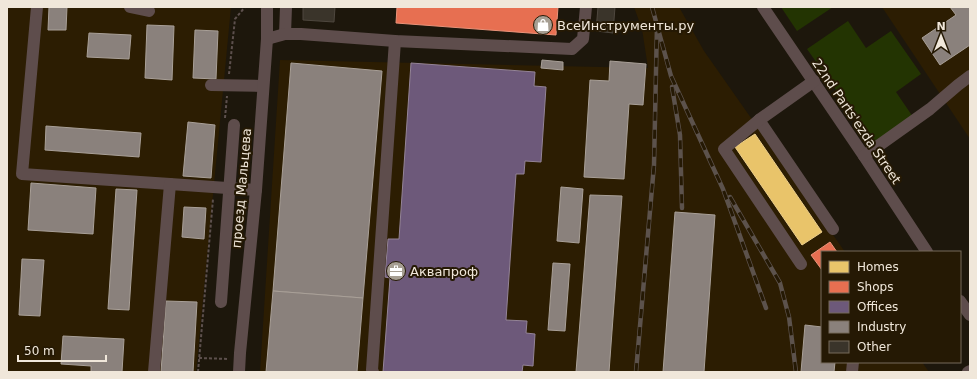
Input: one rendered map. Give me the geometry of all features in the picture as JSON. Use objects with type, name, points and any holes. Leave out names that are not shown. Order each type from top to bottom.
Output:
[{"type":"street","points":[[37,7],[22,174],[256,190]]},
{"type":"street","points":[[130,7],[149,11]]},
{"type":"street","name":"проезд Мальцева","points":[[239,372],[256,190],[267,39],[267,7]]},
{"type":"street","points":[[285,34],[286,7]]},
{"type":"street","points":[[267,39],[285,34],[301,34],[395,41],[572,49],[583,39],[586,7]]},
{"type":"street","name":"22nd Parts'ezda Street","points":[[764,7],[926,251]]},
{"type":"street","points":[[373,372],[372,362],[395,41]]},
{"type":"street","points":[[864,156],[930,109],[970,76]]},
{"type":"street","points":[[801,264],[724,149],[759,120],[814,82]]},
{"type":"street","points":[[211,85],[263,86]]},
{"type":"street","points":[[759,120],[833,229]]},
{"type":"street","points":[[221,302],[224,188],[234,125]]},
{"type":"street","points":[[154,372],[170,184]]},
{"type":"street","points":[[961,302],[970,315]]},
{"type":"path","points":[[198,372],[213,197],[224,188]]},
{"type":"path","points":[[199,358],[229,359]]},
{"type":"shaded area","points":[[7,7],[231,7],[196,372],[7,372]]},
{"type":"shaded area","points":[[634,7],[679,7],[704,51],[844,251],[821,251],[821,363],[923,363],[929,372],[260,372],[280,60],[648,68],[642,29]]},
{"type":"shaded area","points":[[882,7],[970,7],[970,139]]},
{"type":"green space","points":[[781,7],[833,7],[797,31]]},
{"type":"green space","points":[[848,21],[866,48],[891,31],[921,74],[896,92],[913,117],[874,144],[807,49]]},
{"type":"building: Homes","points":[[755,134],[822,232],[802,245],[735,147]]},
{"type":"building: Shops","points":[[397,7],[558,7],[556,35],[396,23]]},
{"type":"building: Shops","points":[[830,242],[836,251],[821,251],[821,269],[811,255]]},
{"type":"building: Offices","points":[[411,63],[535,72],[534,86],[546,87],[541,162],[525,161],[524,174],[516,174],[506,320],[527,321],[526,333],[535,334],[533,366],[523,365],[522,372],[383,372],[390,278],[385,277],[388,239],[399,239]]},
{"type":"building: Industry","points":[[49,7],[67,7],[66,30],[48,30]]},
{"type":"building: Industry","points":[[950,7],[970,7],[970,45],[940,65],[922,38],[956,15]]},
{"type":"building: Industry","points":[[147,25],[174,26],[172,80],[145,78]]},
{"type":"building: Industry","points":[[195,30],[218,31],[216,79],[193,78]]},
{"type":"building: Industry","points":[[89,33],[131,35],[129,59],[87,57]]},
{"type":"building: Industry","points":[[542,60],[563,62],[563,70],[541,68]]},
{"type":"building: Industry","points":[[610,61],[646,64],[643,105],[629,104],[624,179],[584,177],[590,80],[609,81]]},
{"type":"building: Industry","points":[[291,63],[382,71],[363,298],[273,291]]},
{"type":"building: Industry","points":[[188,122],[215,125],[211,178],[183,176]]},
{"type":"building: Industry","points":[[46,126],[141,133],[139,157],[45,150]]},
{"type":"building: Industry","points":[[31,183],[96,188],[93,234],[28,230]]},
{"type":"building: Industry","points":[[561,187],[583,189],[579,243],[557,241]]},
{"type":"building: Industry","points":[[116,189],[137,190],[129,310],[108,309]]},
{"type":"building: Industry","points":[[590,195],[622,196],[609,372],[576,372]]},
{"type":"building: Industry","points":[[184,207],[206,208],[204,239],[182,237]]},
{"type":"building: Industry","points":[[675,212],[715,215],[704,372],[663,372]]},
{"type":"building: Industry","points":[[22,259],[44,260],[40,316],[19,315]]},
{"type":"building: Industry","points":[[553,263],[570,264],[565,331],[548,330]]},
{"type":"building: Industry","points":[[273,291],[363,298],[357,372],[266,372]]},
{"type":"building: Industry","points":[[166,301],[197,302],[193,372],[161,372]]},
{"type":"building: Industry","points":[[805,325],[821,327],[821,363],[835,363],[834,372],[801,372]]},
{"type":"building: Industry","points":[[63,336],[124,339],[122,372],[91,372],[91,366],[61,364]]},
{"type":"building: Other","points":[[303,7],[335,7],[334,22],[303,20]]},
{"type":"building: Other","points":[[598,7],[615,7],[613,33],[596,31]]},
{"type":"railway","points":[[652,7],[671,76],[723,189],[766,308]]},
{"type":"railway","points":[[636,372],[654,165],[657,25]]},
{"type":"railway","points":[[672,87],[680,135],[682,208]]},
{"type":"railway","points":[[730,197],[780,283],[789,317],[796,372]]},
{"type":"place","name":"ВсеИнструменты.ру","points":[[543,25]]},
{"type":"place","name":"Аквапроф","points":[[396,271]]}]
